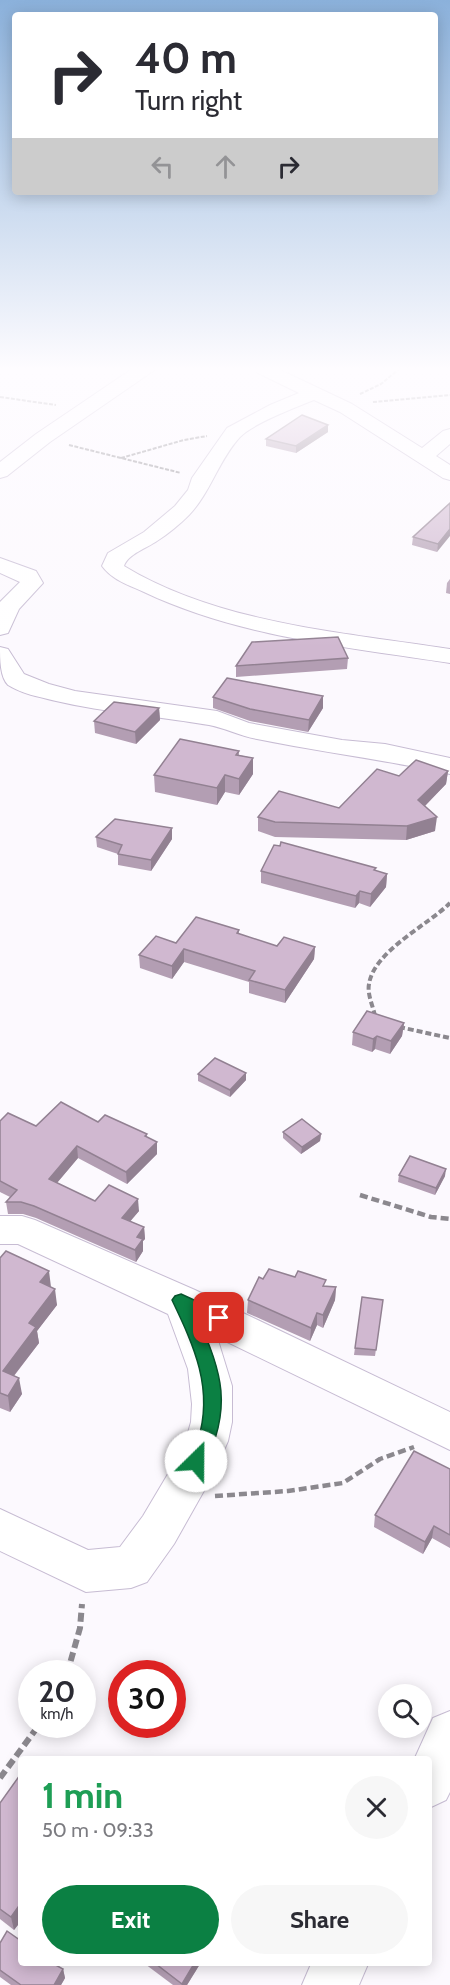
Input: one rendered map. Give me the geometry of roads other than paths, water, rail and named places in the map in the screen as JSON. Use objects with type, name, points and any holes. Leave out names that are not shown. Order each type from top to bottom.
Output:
[{"type":"street","points":[[0,472],[13,462]]},
{"type":"street","points":[[213,462],[202,478],[198,491],[182,510],[151,536],[116,558],[113,566],[117,570],[157,591],[219,613],[337,639],[450,657]]},
{"type":"street","points":[[431,462],[450,474]]},
{"type":"street","points":[[0,565],[28,576],[32,583],[8,607],[0,628]]},
{"type":"street","points":[[0,654],[15,679],[41,690],[75,698],[217,719],[243,729],[342,748],[385,752],[450,766]]},
{"type":"street","points":[[0,1230],[22,1230],[297,1354],[436,1438]]},
{"type":"street","points":[[0,1529],[86,1571],[130,1567],[151,1545],[207,1442],[213,1403],[212,1379],[203,1348],[181,1300]]},
{"type":"street","points":[[432,1776],[450,1735]]},
{"type":"street","points":[[329,1985],[340,1966]]}]
